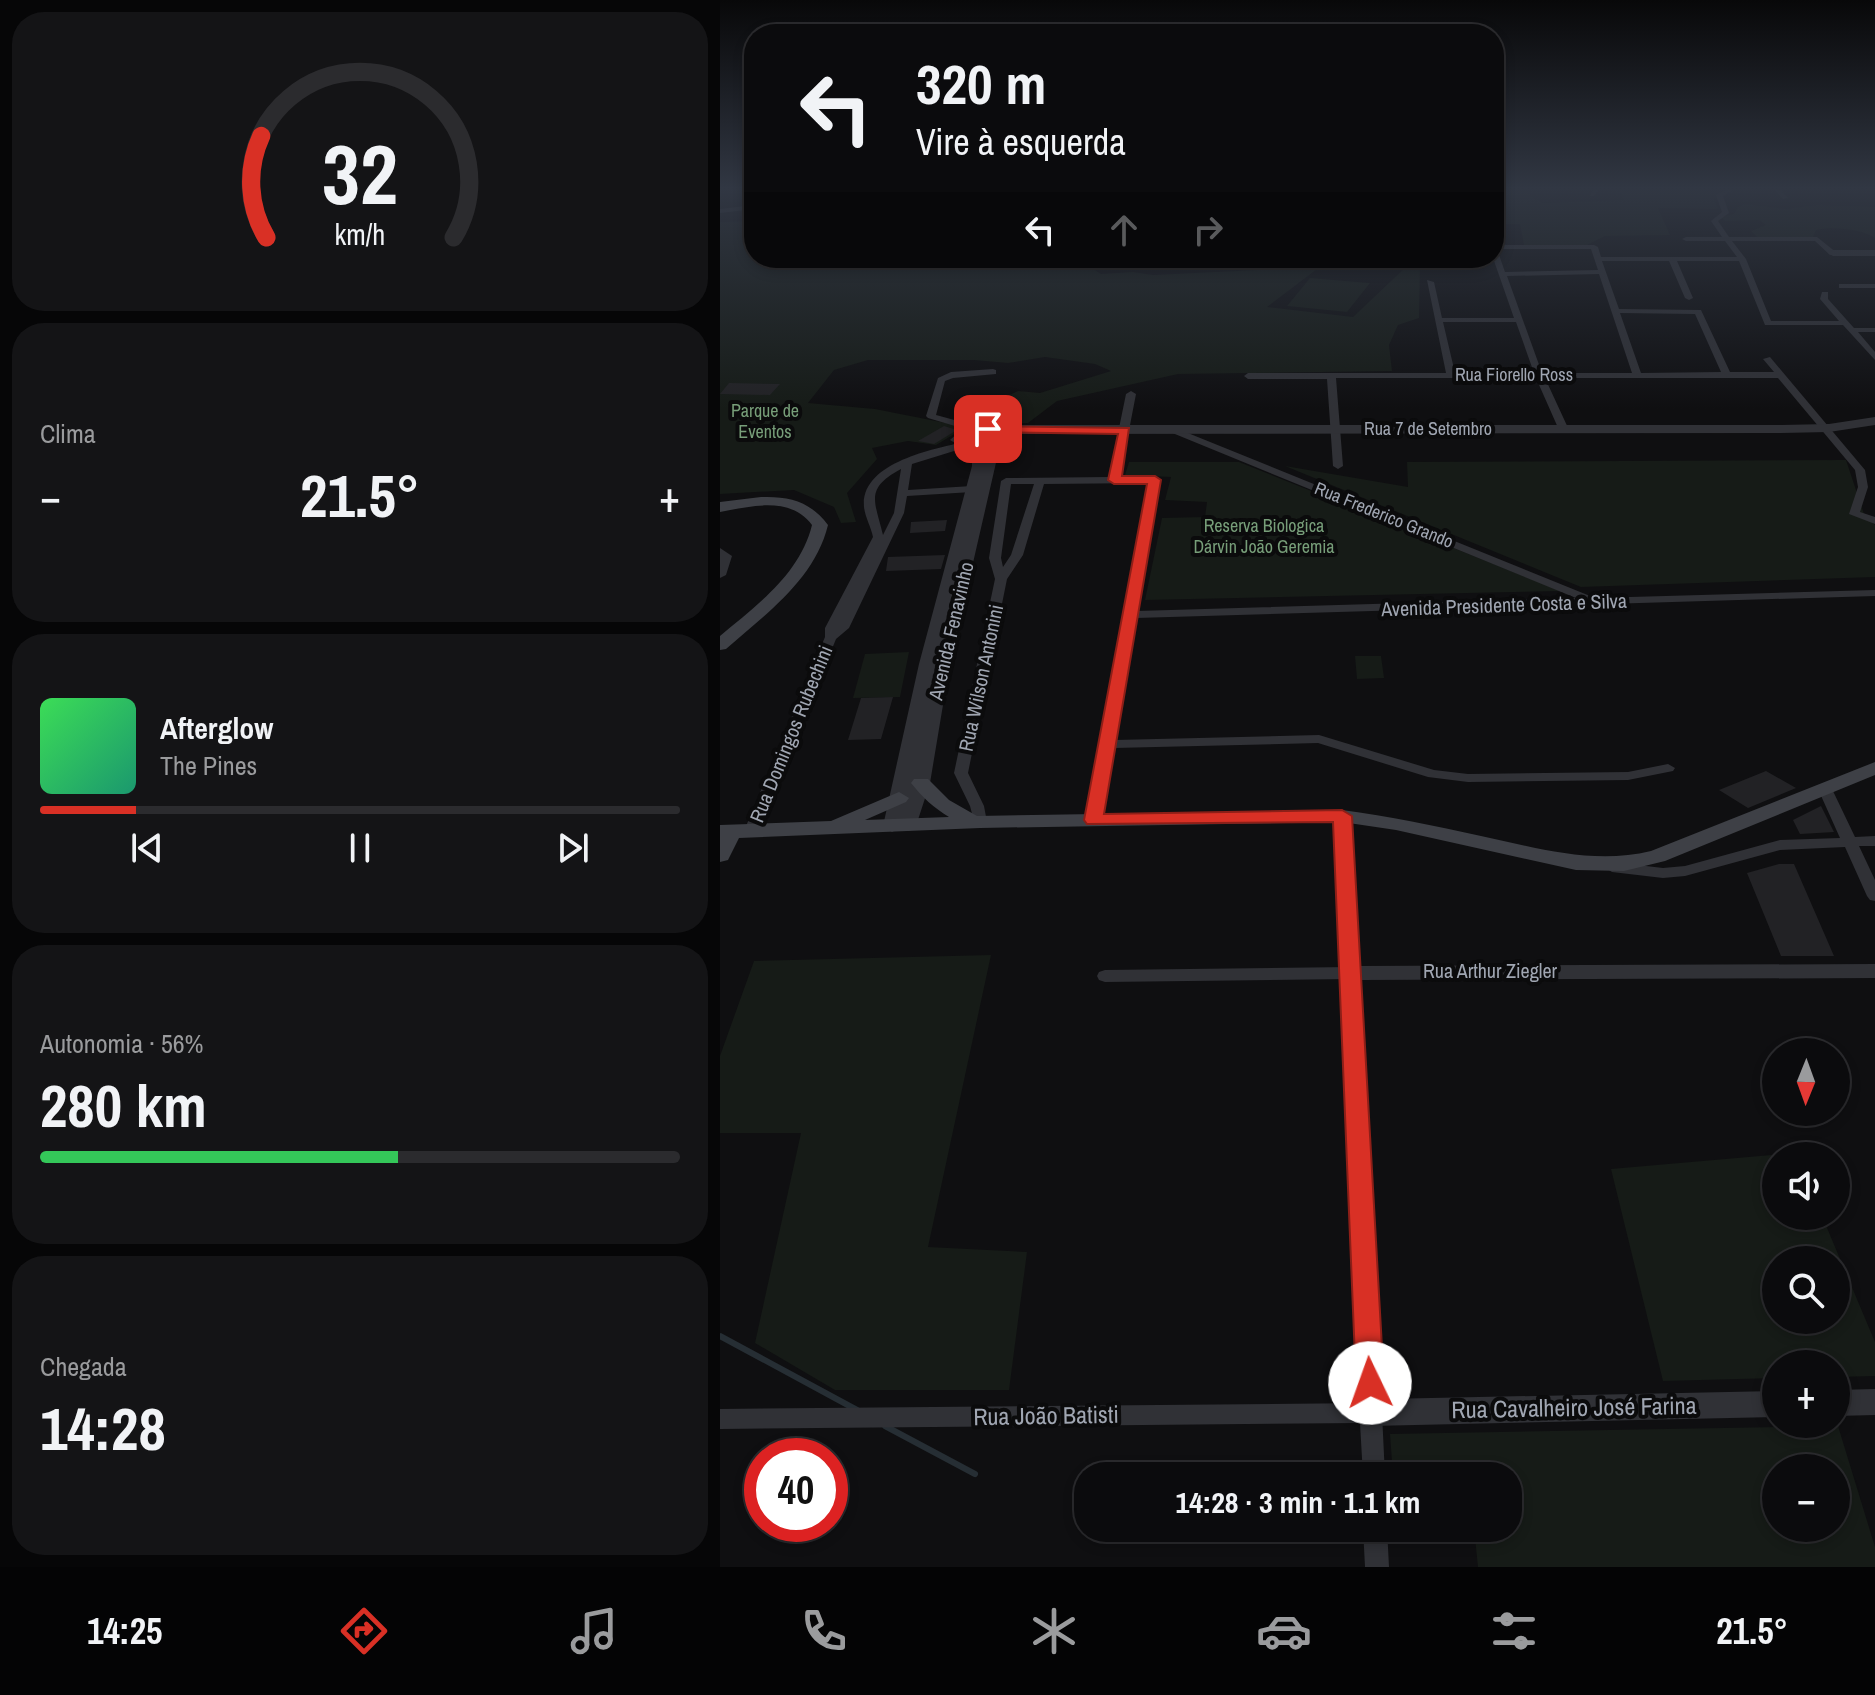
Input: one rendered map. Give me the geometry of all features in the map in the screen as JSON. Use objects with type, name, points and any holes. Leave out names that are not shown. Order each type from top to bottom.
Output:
[{"type":"main road","points":[[720,507],[746,502],[784,502],[809,510],[820,525],[819,537],[799,569],[720,645]]},
{"type":"main road","points":[[720,855],[734,832],[976,822],[1342,816],[1396,824],[1576,863],[1604,865],[1657,856],[1875,768]]},
{"type":"main road","points":[[917,771],[942,804],[976,822]]},
{"type":"main road","points":[[827,828],[899,798]]},
{"type":"street","points":[[1599,263],[1637,375]]},
{"type":"street","points":[[1674,263],[1689,298]]},
{"type":"street","points":[[1744,263],[1768,323],[1875,330]]},
{"type":"street","points":[[1501,268],[1518,320],[1564,430]]},
{"type":"street","points":[[1503,274],[1602,272]]},
{"type":"street","points":[[1430,282],[1451,375]]},
{"type":"street","points":[[1842,286],[1875,286]]},
{"type":"street","points":[[1825,294],[1824,299],[1875,357]]},
{"type":"street","points":[[1616,311],[1698,312],[1726,374]]},
{"type":"street","points":[[1439,320],[1518,320]]},
{"type":"street","points":[[1767,359],[1854,460],[1863,479],[1854,514],[1875,521]]},
{"type":"street","points":[[908,459],[974,439],[970,427],[931,416],[941,380],[960,374],[993,372]]},
{"type":"street","points":[[1331,375],[1338,466]]},
{"type":"street","name":"Rua Fiorello Ross","points":[[1248,376],[1779,375]]},
{"type":"street","points":[[1114,480],[1131,394]]},
{"type":"street","name":"Rua 7 de Setembro","points":[[974,439],[1031,429],[1825,429],[1875,421]]},
{"type":"street","name":"Rua Frederico Grando","points":[[1173,430],[1595,602]]},
{"type":"street","name":"Avenida Fenavinho","points":[[900,826],[917,771],[934,663],[978,481],[979,458],[974,439]]},
{"type":"street","name":"Rua Domingos Rubechini","points":[[831,637],[843,628],[889,537],[903,493],[908,459]]},
{"type":"street","name":"Rua Domingos Rubechini","points":[[734,832],[878,537],[869,506],[870,497],[885,476],[908,459]]},
{"type":"street","points":[[1040,481],[1155,480],[1094,820]]},
{"type":"street","points":[[903,493],[978,481]]},
{"type":"street","name":"Rua Wilson Antonini","points":[[976,822],[977,806],[961,773],[1001,579],[1017,555],[1040,481],[1006,481],[995,558],[1001,579]]},
{"type":"street","points":[[720,551],[726,556],[720,575]]},
{"type":"street","name":"Avenida Presidente Costa e Silva","points":[[1133,611],[1875,584]]},
{"type":"street","name":"Avenida Presidente Costa e Silva","points":[[1400,603],[1595,602],[1875,593]]},
{"type":"street","points":[[1107,744],[1319,739],[1433,774],[1458,778],[1628,776],[1668,768]]},
{"type":"street","name":"Avenida Fenavinho","points":[[900,826],[899,798],[917,771]]},
{"type":"street","points":[[1825,789],[1875,896]]},
{"type":"street","points":[[1342,816],[1373,1462]]},
{"type":"street","points":[[1604,865],[1663,873],[1780,845],[1875,841]]},
{"type":"street","points":[[1657,856],[1704,865]]},
{"type":"street","name":"Rua Arthur Ziegler","points":[[1105,976],[1875,971]]},
{"type":"street","points":[[1850,1403],[1875,1402]]},
{"type":"street","name":"Rua Cavalheiro José Farina","points":[[1371,1413],[1762,1404]]},
{"type":"street","name":"Rua João Batisti","points":[[720,1419],[1371,1413]]},
{"type":"street","points":[[1376,1542],[1377,1567]]},
{"type":"green space","name":"Parque de Eventos","points":[[720,263],[744,263],[744,268],[1092,268],[1101,274],[1133,272],[1153,275],[1318,268],[1267,307],[1353,317],[1405,268],[1420,268],[1419,318],[1398,325],[1389,345],[1392,371],[1178,374],[1057,401],[1028,423],[982,424],[982,408],[1018,391],[1040,393],[1111,371],[1095,364],[1045,357],[1008,363],[868,360],[834,370],[808,403],[875,409],[966,427],[936,445],[908,441],[872,448],[877,459],[847,493],[856,522],[841,523],[834,507],[794,490],[720,494]]},
{"type":"green space","points":[[1310,278],[1370,283],[1347,312],[1287,306]]},
{"type":"green space","points":[[1846,460],[1864,514],[1875,525],[1875,577],[1581,587],[1285,466],[1408,487],[1407,462]]},
{"type":"green space","name":"Reserva Biologica Dárvin João Geremia","points":[[1129,462],[1239,462],[1561,591],[1145,600],[1162,518],[1205,517],[1207,502],[1165,500],[1171,477],[1125,475]]},
{"type":"green space","points":[[909,652],[900,697],[853,698],[865,654]]},
{"type":"green space","points":[[1355,656],[1381,656],[1384,678],[1357,679]]},
{"type":"green space","points":[[991,955],[928,1247],[1027,1252],[1009,1390],[835,1390],[755,1343],[801,1133],[720,1133],[720,1056],[754,961]]},
{"type":"green space","points":[[1762,1156],[1762,1230],[1828,1230],[1835,1246],[1762,1246],[1762,1334],[1850,1334],[1850,1283],[1875,1342],[1875,1376],[1850,1377],[1850,1350],[1762,1350],[1762,1378],[1663,1381],[1611,1169]]},
{"type":"green space","points":[[1762,1427],[1762,1438],[1842,1438],[1847,1454],[1762,1454],[1762,1542],[1850,1542],[1850,1465],[1875,1547],[1875,1567],[1478,1567],[1475,1542],[1522,1542],[1522,1462],[1392,1462],[1390,1434]]},
{"type":"building","points":[[729,383],[780,384],[770,395],[720,394]]},
{"type":"building","points":[[944,426],[957,430],[934,444],[918,441]]},
{"type":"building","points":[[947,520],[945,531],[910,533],[911,522]]},
{"type":"building","points":[[945,555],[941,569],[886,571],[888,557]]},
{"type":"building","points":[[893,697],[881,739],[848,740],[861,698]]},
{"type":"building","points":[[1766,771],[1796,788],[1748,808],[1719,790]]},
{"type":"building","points":[[1821,806],[1834,832],[1800,834],[1793,820]]},
{"type":"building","points":[[1779,864],[1794,864],[1834,956],[1781,956],[1747,873]]},
{"type":"waterway","points":[[720,1336],[857,1410]]},
{"type":"waterway","points":[[885,1426],[975,1474]]},
{"type":"route","points":[[988,429],[1125,431],[1114,480],[1155,480],[1094,820],[1342,816],[1370,1383]]}]
